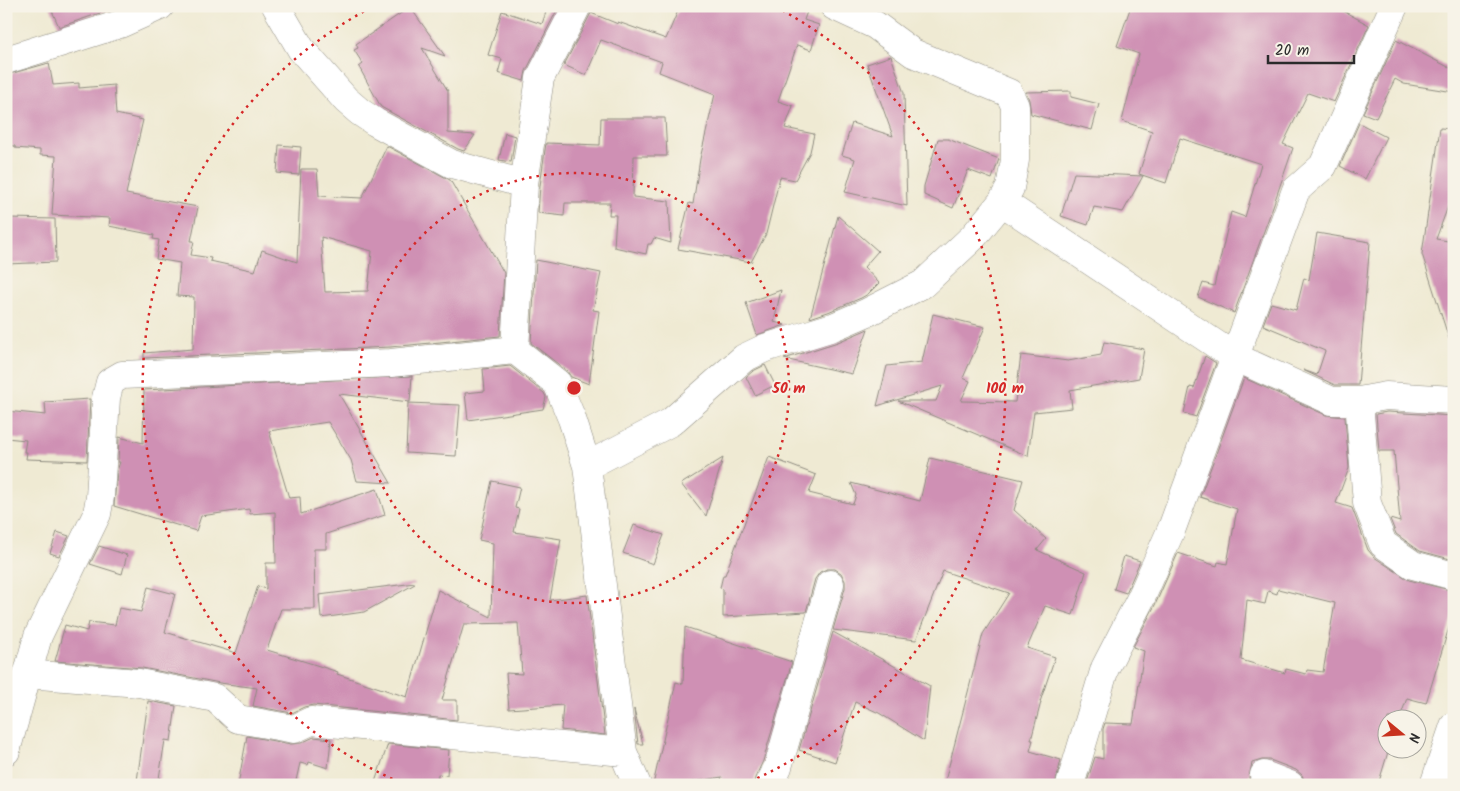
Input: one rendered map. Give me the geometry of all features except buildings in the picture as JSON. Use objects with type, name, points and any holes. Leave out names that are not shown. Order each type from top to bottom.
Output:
[{"type":"street","points":[[6,60],[120,24],[160,6]]},
{"type":"street","points":[[276,6],[301,49],[346,100],[360,112],[452,164],[524,184]]},
{"type":"street","points":[[515,350],[524,184],[540,78],[577,6]]},
{"type":"street","points":[[587,466],[671,422],[744,358],[765,348],[832,327],[868,312],[923,284],[973,237],[1002,202],[1010,188],[1015,160],[1015,106],[1010,92],[913,53],[875,25],[834,6]]},
{"type":"street","points":[[1070,785],[1106,668],[1141,598],[1172,528],[1296,190],[1323,166],[1394,6]]},
{"type":"street","points":[[1002,202],[1236,357],[1332,401],[1359,401],[1386,396],[1454,400]]},
{"type":"street","points":[[6,750],[38,636],[97,514],[100,497],[106,398],[110,382],[122,375],[128,374],[391,363],[515,350],[557,383],[572,419],[587,466],[623,752],[637,785]]},
{"type":"street","points":[[1359,401],[1368,503],[1383,544],[1413,565],[1454,576]]},
{"type":"street","points":[[769,785],[778,767],[830,584]]},
{"type":"street","points":[[27,674],[140,683],[215,698],[238,718],[294,729],[311,721],[623,752]]},
{"type":"street","points":[[1434,785],[1454,726]]},
{"type":"street","points":[[1264,775],[1290,785]]}]
